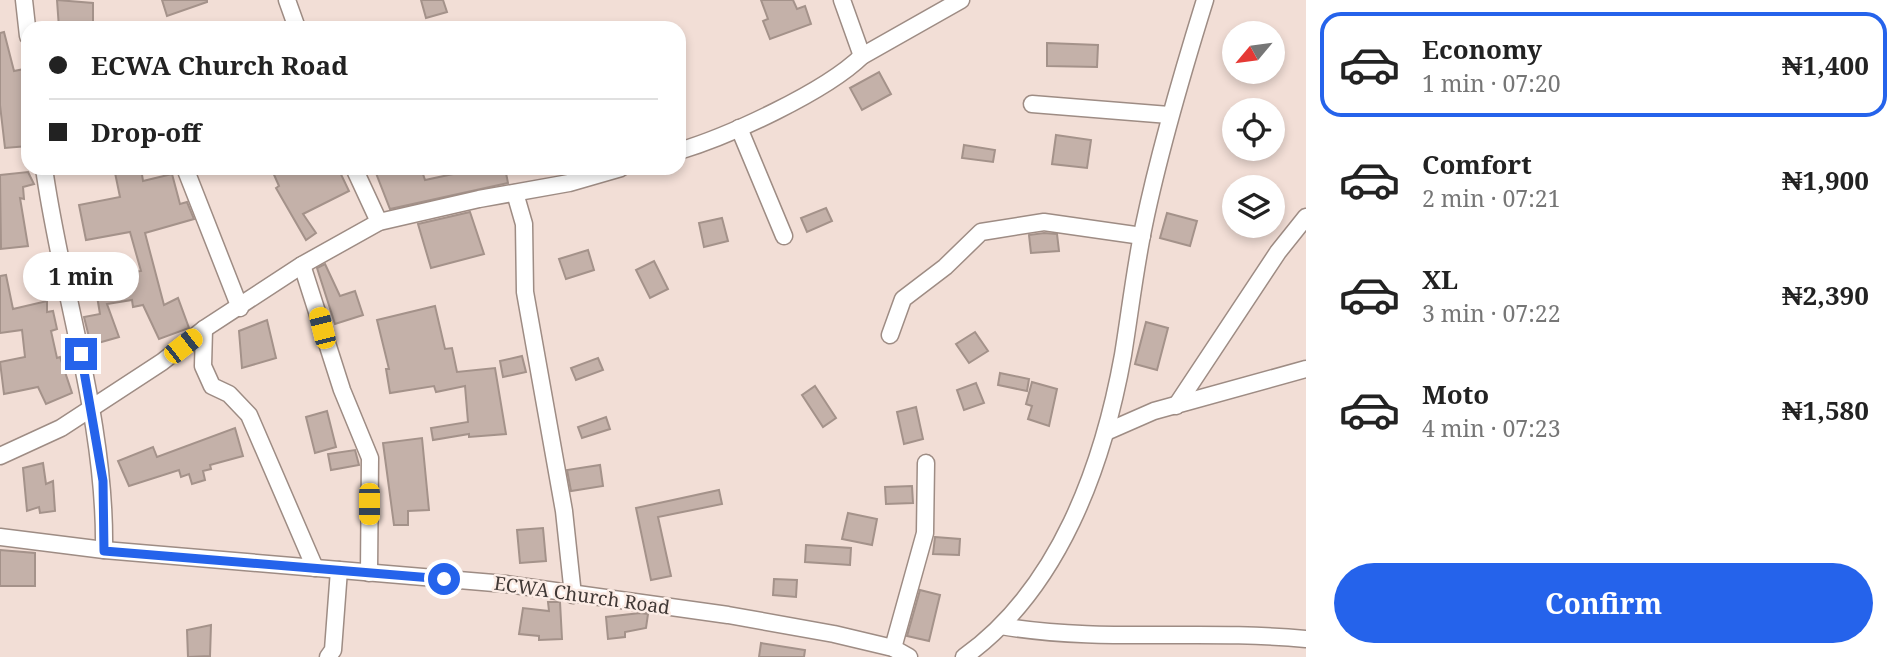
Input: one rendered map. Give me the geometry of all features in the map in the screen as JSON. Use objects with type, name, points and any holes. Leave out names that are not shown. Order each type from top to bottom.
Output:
[{"type":"street","points":[[24,0],[26,21]]},
{"type":"street","points":[[287,0],[294,21]]},
{"type":"street","points":[[842,0],[862,56]]},
{"type":"street","points":[[686,148],[714,140],[789,103],[853,65],[862,56],[961,0]]},
{"type":"street","points":[[964,657],[1001,626],[1030,591],[1068,532],[1106,432],[1122,358],[1142,236],[1169,115],[1205,0]]},
{"type":"street","points":[[1032,104],[1169,115]]},
{"type":"street","points":[[739,128],[784,236]]},
{"type":"street","points":[[45,175],[103,481],[104,551]]},
{"type":"street","points":[[188,175],[240,309]]},
{"type":"street","points":[[358,175],[379,222]]},
{"type":"street","points":[[2,449],[61,428],[302,265],[379,222],[597,175]]},
{"type":"street","points":[[515,193],[524,224],[524,292],[564,511],[573,595]]},
{"type":"street","points":[[1175,406],[1278,252],[1306,217]]},
{"type":"street","points":[[890,335],[902,299],[945,267],[981,232],[1044,222],[1142,236]]},
{"type":"street","points":[[302,265],[342,390],[370,458],[369,573]]},
{"type":"street","points":[[204,329],[203,366],[212,386],[229,394],[249,415],[315,568]]},
{"type":"street","points":[[1106,432],[1154,411],[1306,369]]},
{"type":"street","points":[[893,648],[925,533],[926,463]]},
{"type":"street","name":"ECWA Church Road","points":[[0,537],[104,551],[506,583],[573,595],[728,615],[893,648],[909,657]]},
{"type":"street","points":[[328,657],[333,650],[339,570]]},
{"type":"street","points":[[1001,626],[1053,635],[1243,633],[1306,639]]},
{"type":"building","points":[[57,0],[93,3],[93,21],[58,21]]},
{"type":"building","points":[[162,0],[207,0],[207,2],[167,16]]},
{"type":"building","points":[[421,0],[443,0],[447,12],[426,18]]},
{"type":"building","points":[[761,0],[793,0],[797,9],[805,6],[811,24],[770,39],[763,21],[768,19]]},
{"type":"building","points":[[4,32],[14,71],[21,70],[21,147],[5,148],[0,105],[0,33]]},
{"type":"building","points":[[1047,43],[1098,45],[1097,67],[1047,66]]},
{"type":"building","points":[[879,72],[891,94],[862,110],[850,88]]},
{"type":"building","points":[[1056,135],[1091,140],[1087,168],[1052,164]]},
{"type":"building","points":[[964,145],[995,150],[993,162],[962,158]]},
{"type":"building","points":[[21,173],[21,175],[30,175],[34,184],[23,187],[24,199],[20,198],[28,246],[1,249],[0,175]]},
{"type":"building","points":[[115,175],[142,175],[143,181],[172,175],[180,204],[187,202],[194,219],[145,233],[164,305],[178,298],[189,328],[159,339],[143,305],[133,307],[132,300],[107,304],[119,337],[91,345],[84,317],[100,314],[94,278],[141,271],[130,232],[86,240],[79,205],[120,197]]},
{"type":"building","points":[[274,175],[341,175],[349,191],[303,214],[316,233],[306,240],[276,188],[279,186]]},
{"type":"building","points":[[377,175],[423,175],[425,180],[448,175],[506,175],[508,183],[390,209]]},
{"type":"building","points":[[826,208],[832,221],[807,232],[801,218]]},
{"type":"building","points":[[470,212],[484,254],[431,268],[418,224]]},
{"type":"building","points":[[1167,213],[1197,221],[1190,246],[1160,238]]},
{"type":"building","points":[[722,218],[728,241],[704,247],[699,223]]},
{"type":"building","points":[[1057,234],[1059,251],[1031,253],[1029,235]]},
{"type":"building","points":[[588,250],[594,270],[566,279],[559,259]]},
{"type":"building","points":[[654,261],[668,289],[650,298],[636,270]]},
{"type":"building","points":[[325,264],[340,296],[355,291],[363,315],[335,324],[317,268]]},
{"type":"building","points":[[6,275],[13,309],[47,301],[47,312],[53,311],[57,329],[51,331],[57,358],[60,357],[72,393],[46,404],[38,387],[4,394],[0,362],[25,357],[22,330],[0,333],[0,276]]},
{"type":"building","points":[[435,306],[445,349],[452,348],[457,372],[495,368],[506,434],[469,437],[469,434],[433,440],[431,428],[468,422],[465,386],[436,392],[434,386],[390,393],[386,369],[389,369],[377,320]]},
{"type":"building","points":[[267,320],[276,358],[242,368],[239,331]]},
{"type":"building","points":[[1146,322],[1168,328],[1157,370],[1135,364]]},
{"type":"building","points":[[975,332],[988,351],[969,363],[956,344]]},
{"type":"building","points":[[522,356],[526,372],[503,377],[500,361]]},
{"type":"building","points":[[598,358],[603,370],[576,380],[571,368]]},
{"type":"building","points":[[1000,373],[1029,379],[1027,391],[998,385]]},
{"type":"building","points":[[1032,382],[1057,389],[1049,426],[1028,419],[1032,406],[1026,404]]},
{"type":"building","points":[[976,383],[984,403],[964,410],[957,390]]},
{"type":"building","points":[[815,386],[836,418],[823,427],[802,395]]},
{"type":"building","points":[[916,407],[923,439],[904,444],[897,412]]},
{"type":"building","points":[[327,411],[336,447],[315,453],[306,417]]},
{"type":"building","points":[[606,417],[610,429],[582,438],[578,427]]},
{"type":"building","points":[[235,428],[243,456],[210,465],[211,469],[203,471],[205,480],[192,484],[189,474],[181,477],[179,470],[129,486],[118,461],[153,447],[157,457]]},
{"type":"building","points":[[422,438],[429,510],[408,511],[408,525],[394,525],[383,443]]},
{"type":"building","points":[[355,450],[359,465],[331,470],[328,454]]},
{"type":"building","points":[[43,463],[46,484],[53,481],[55,511],[40,513],[39,507],[27,511],[23,468]]},
{"type":"building","points":[[600,465],[603,486],[571,491],[567,470]]},
{"type":"building","points":[[912,486],[913,503],[886,504],[885,487]]},
{"type":"building","points":[[719,490],[722,504],[658,517],[671,576],[651,580],[636,508]]},
{"type":"building","points":[[848,513],[877,519],[872,545],[842,539]]},
{"type":"building","points":[[543,528],[546,561],[520,563],[517,530]]},
{"type":"building","points":[[935,537],[960,539],[959,555],[933,554]]},
{"type":"building","points":[[806,545],[851,548],[850,565],[805,562]]},
{"type":"building","points":[[0,550],[35,553],[35,586],[0,586]]},
{"type":"building","points":[[774,579],[797,580],[796,597],[773,595]]},
{"type":"building","points":[[920,590],[940,595],[929,641],[907,636]]},
{"type":"building","points":[[548,602],[560,602],[562,639],[539,640],[539,636],[519,634],[523,608],[549,611]]},
{"type":"building","points":[[648,614],[646,628],[625,632],[625,637],[608,639],[606,617]]},
{"type":"building","points":[[211,625],[210,656],[188,657],[187,630]]},
{"type":"building","points":[[761,643],[805,650],[804,657],[759,657]]},
{"type":"route","points":[[81,354],[103,481],[104,551],[444,579]]}]
